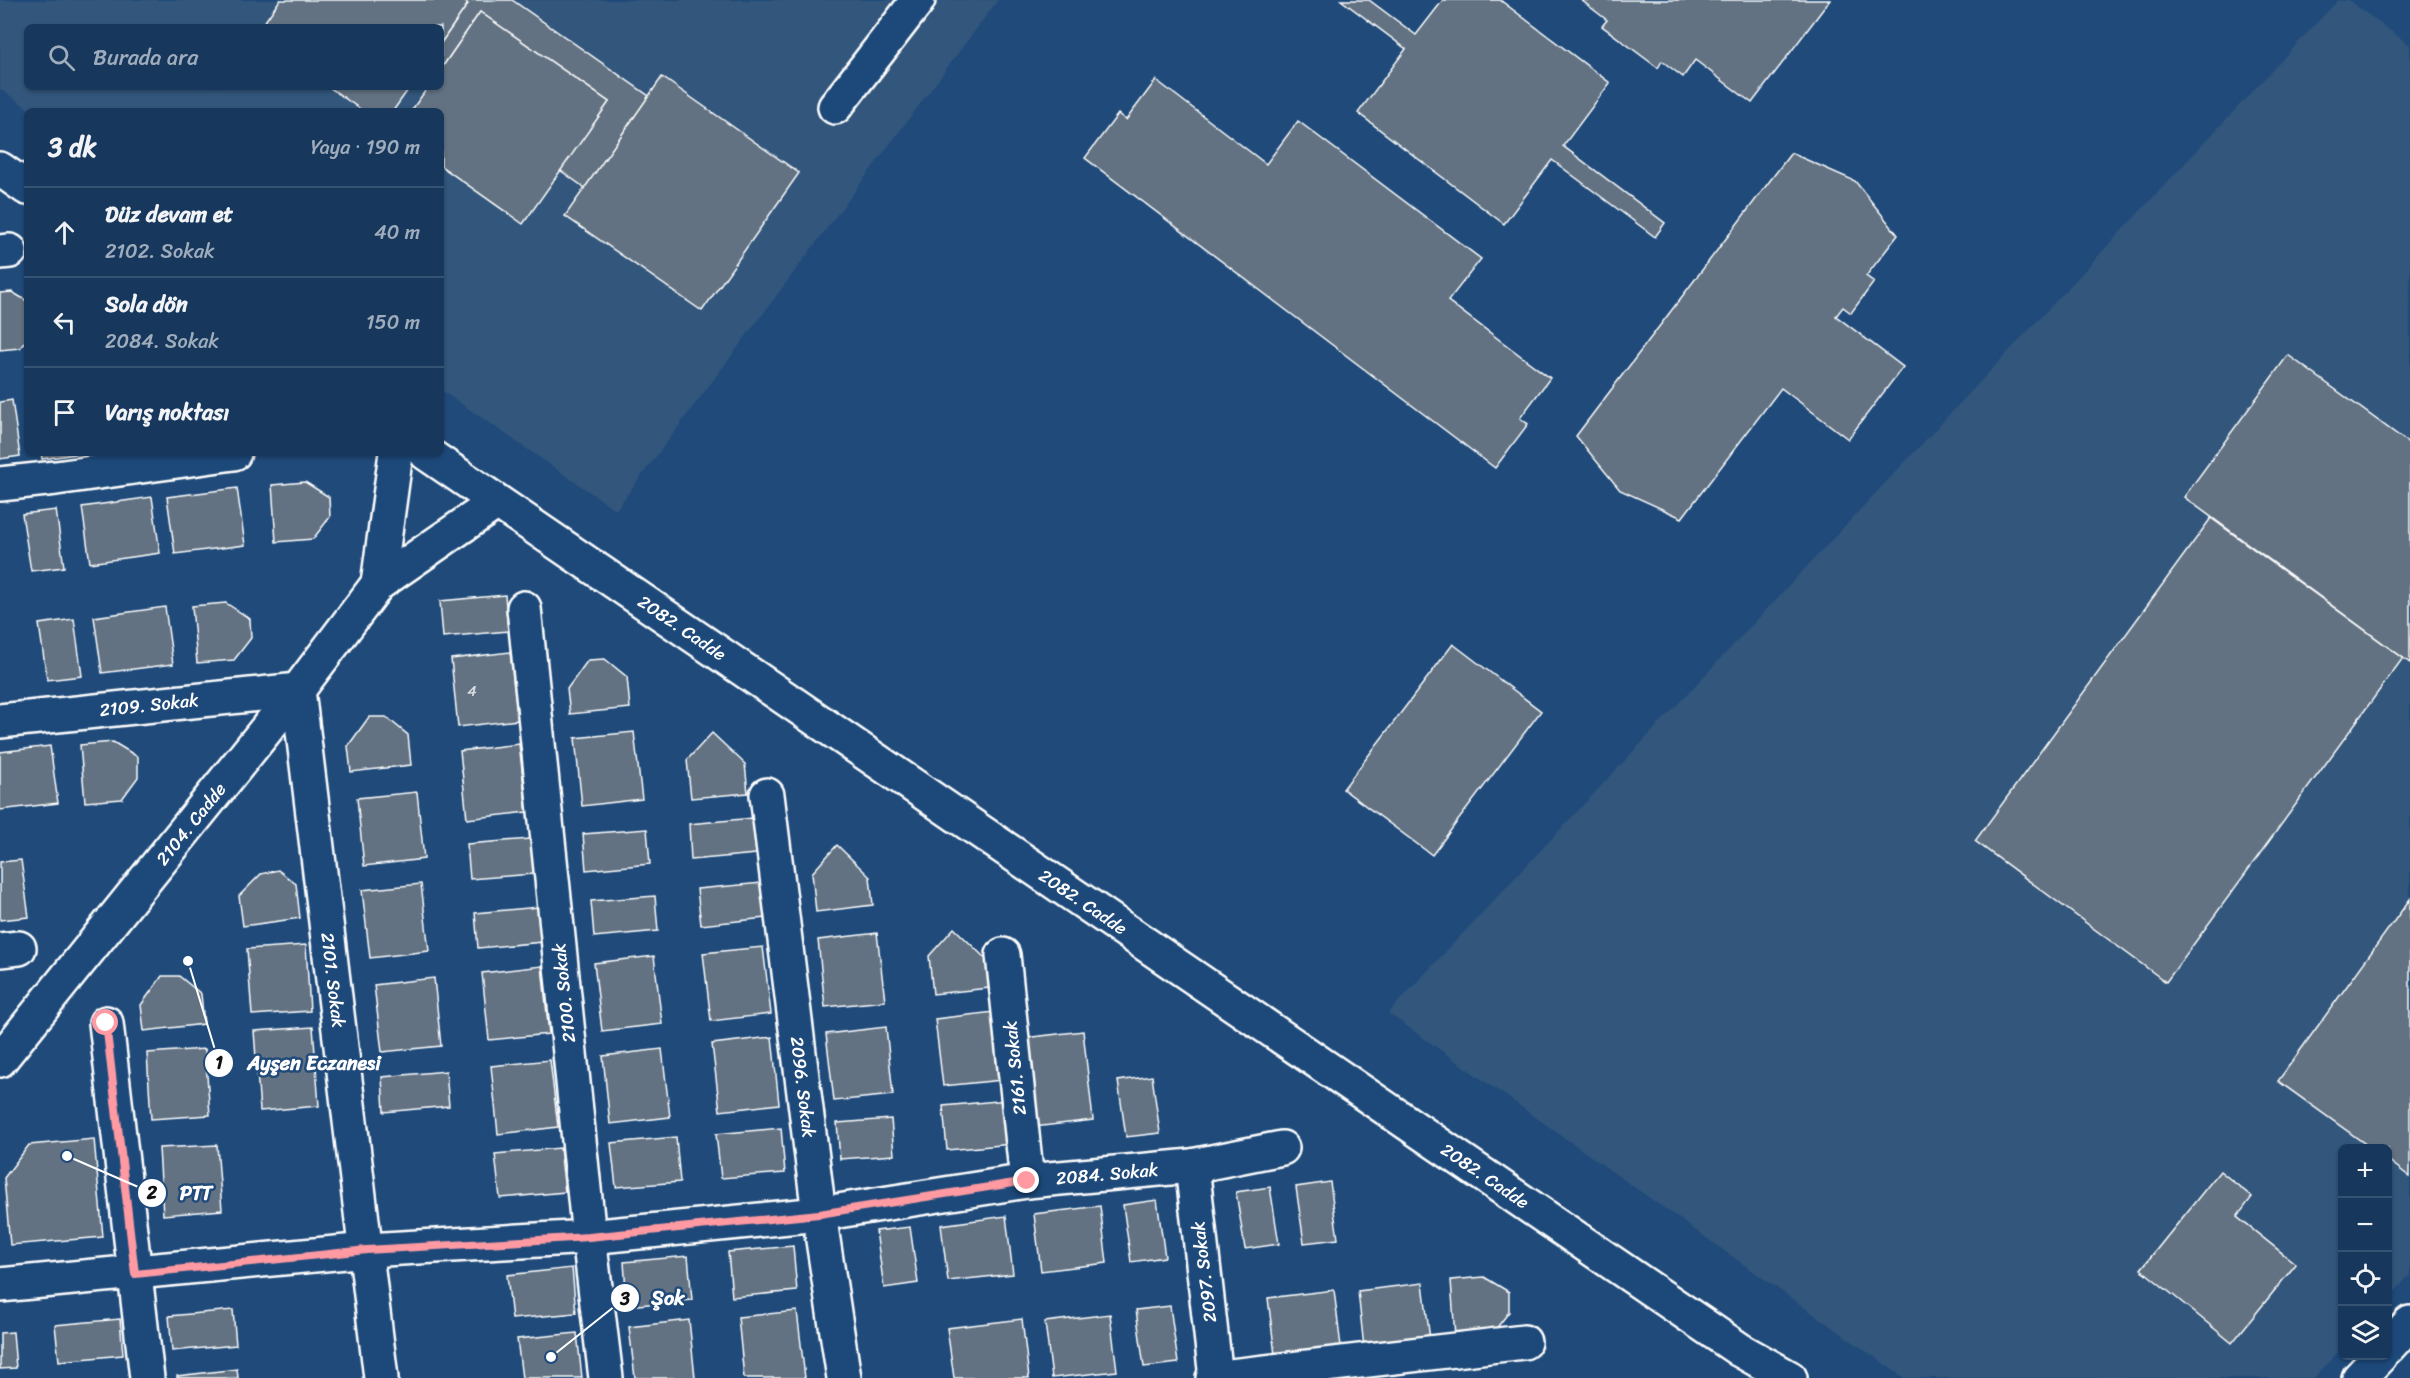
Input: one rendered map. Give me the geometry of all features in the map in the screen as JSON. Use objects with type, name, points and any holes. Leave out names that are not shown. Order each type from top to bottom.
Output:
[{"type":"street","points":[[835,107],[918,0]]},
{"type":"street","points":[[0,170],[24,186]]},
{"type":"street","points":[[0,484],[213,456]]},
{"type":"street","name":"2104. Cadde","points":[[378,584],[396,456]]},
{"type":"street","name":"2082. Cadde","points":[[430,456],[1740,1350],[1790,1378]]},
{"type":"street","name":"2104. Cadde","points":[[0,1060],[298,690],[378,584],[497,502]]},
{"type":"street","name":"2100. Sokak","points":[[524,608],[589,1237],[606,1378]]},
{"type":"street","name":"2109. Sokak","points":[[0,721],[298,690]]},
{"type":"street","name":"2101. Sokak","points":[[298,690],[381,1378]]},
{"type":"street","name":"2096. Sokak","points":[[767,795],[819,1214],[844,1378]]},
{"type":"street","name":"2161. Sokak","points":[[1003,956],[1027,1181]]},
{"type":"street","points":[[106,1023],[147,1378]]},
{"type":"street","name":"2084. Sokak","points":[[0,1285],[135,1274],[367,1250],[589,1237],[819,1214],[1027,1181],[1192,1166],[1281,1148]]},
{"type":"street","name":"2097. Sokak","points":[[1192,1166],[1215,1378]]},
{"type":"street","points":[[2392,1343],[2410,1323]]},
{"type":"street","points":[[1215,1378],[1524,1342]]},
{"type":"street","name":"2082. Cadde","points":[[1740,1350],[1767,1378]]},
{"type":"street","points":[[2359,1378],[2376,1360]]},
{"type":"shaded area","points":[[0,0],[998,0],[616,510],[444,392],[444,108],[28,108],[0,89]]},
{"type":"shaded area","points":[[2338,0],[2348,0],[2410,45],[2410,1275],[2392,1295],[2392,1144],[2338,1144],[2338,1352],[2314,1378],[1904,1378],[1388,1013]]},
{"type":"building","points":[[280,0],[463,0],[468,4],[444,39],[444,24],[263,24]]},
{"type":"building","points":[[463,0],[512,0],[649,96],[585,188],[560,170],[609,102],[480,12],[444,65],[444,39],[468,4]]},
{"type":"building","points":[[1341,0],[1369,0],[1416,35],[1443,0],[1500,0],[1610,83],[1563,146],[1665,223],[1655,237],[1552,160],[1504,224],[1358,113],[1406,49]]},
{"type":"building","points":[[1581,0],[1830,0],[1752,103],[1695,60],[1683,77],[1662,61],[1658,68],[1602,26],[1607,20]]},
{"type":"building","points":[[480,12],[609,102],[523,224],[444,168],[444,108],[413,108],[426,90],[444,90],[444,65]]},
{"type":"building","points":[[662,77],[799,173],[702,311],[565,216]]},
{"type":"building","points":[[1156,80],[1266,164],[1298,121],[1481,259],[1448,301],[1550,378],[1520,418],[1528,424],[1495,468],[1085,158],[1118,114],[1126,120]]},
{"type":"building","points":[[333,90],[408,90],[395,108],[359,108]]},
{"type":"building","points":[[1791,153],[1855,181],[1898,235],[1866,276],[1874,282],[1851,313],[1843,307],[1836,316],[1903,367],[1848,439],[1781,388],[1682,518],[1620,490],[1576,436]]},
{"type":"building","points":[[12,292],[24,299],[24,343],[20,348],[0,350],[0,293]]},
{"type":"building","points":[[2288,355],[2410,444],[2410,663],[2184,497]]},
{"type":"building","points":[[12,400],[20,456],[0,459],[0,402]]},
{"type":"building","points":[[42,456],[62,456],[42,459]]},
{"type":"building","points":[[305,482],[329,497],[330,517],[313,539],[276,542],[272,485]]},
{"type":"building","points":[[237,488],[245,545],[175,554],[167,497]]},
{"type":"building","points":[[152,497],[160,553],[90,563],[82,507]]},
{"type":"building","points":[[56,510],[64,567],[31,571],[22,514]]},
{"type":"building","points":[[2211,518],[2403,658],[2166,982],[1975,841]]},
{"type":"building","points":[[505,595],[508,631],[443,637],[440,601]]},
{"type":"building","points":[[226,603],[250,619],[251,638],[234,660],[197,663],[192,606]]},
{"type":"building","points":[[165,607],[173,664],[102,673],[94,617]]},
{"type":"building","points":[[74,619],[82,676],[47,680],[39,624]]},
{"type":"building","points":[[1453,644],[1541,711],[1432,855],[1343,789]]},
{"type":"building","points":[[510,652],[518,720],[458,727],[451,659]]},
{"type":"building","points":[[605,659],[627,677],[630,708],[570,714],[567,689],[588,660]]},
{"type":"building","points":[[369,717],[386,717],[408,735],[411,765],[351,772],[348,746]]},
{"type":"building","points":[[634,732],[642,799],[582,806],[575,738]]},
{"type":"building","points":[[712,733],[745,764],[748,793],[691,798],[687,760]]},
{"type":"building","points":[[113,742],[138,757],[138,777],[122,799],[85,802],[80,745]]},
{"type":"building","points":[[519,744],[527,812],[467,819],[460,751]]},
{"type":"building","points":[[50,746],[58,803],[0,810],[0,752]]},
{"type":"building","points":[[417,792],[424,859],[364,866],[357,798]]},
{"type":"building","points":[[753,818],[756,854],[691,860],[689,824]]},
{"type":"building","points":[[647,829],[650,864],[586,870],[583,834]]},
{"type":"building","points":[[531,839],[534,874],[470,879],[467,844]]},
{"type":"building","points":[[837,845],[870,877],[873,905],[816,912],[812,873]]},
{"type":"building","points":[[21,860],[29,917],[0,920],[0,862]]},
{"type":"building","points":[[278,870],[296,884],[300,918],[243,926],[239,896],[261,874]]},
{"type":"building","points":[[762,883],[765,918],[701,925],[697,889]]},
{"type":"building","points":[[421,884],[429,951],[370,958],[362,890]]},
{"type":"building","points":[[655,896],[658,931],[594,937],[591,901]]},
{"type":"building","points":[[2410,899],[2410,1177],[2392,1163],[2392,1144],[2365,1144],[2278,1081]]},
{"type":"building","points":[[539,907],[543,942],[478,948],[475,913]]},
{"type":"building","points":[[954,928],[986,959],[989,988],[933,994],[929,956]]},
{"type":"building","points":[[877,933],[885,1001],[825,1007],[818,940]]},
{"type":"building","points":[[306,945],[310,1011],[252,1015],[247,949]]},
{"type":"building","points":[[763,947],[771,1014],[711,1021],[703,953]]},
{"type":"building","points":[[654,956],[662,1024],[602,1031],[594,963]]},
{"type":"building","points":[[542,966],[549,1034],[489,1040],[482,973]]},
{"type":"building","points":[[162,976],[179,976],[201,994],[204,1024],[144,1031],[141,1005]]},
{"type":"building","points":[[434,978],[441,1046],[382,1052],[374,985]]},
{"type":"building","points":[[994,1012],[1002,1080],[943,1086],[935,1019]]},
{"type":"building","points":[[313,1027],[319,1106],[260,1111],[254,1031]]},
{"type":"building","points":[[886,1027],[893,1095],[834,1101],[826,1034]]},
{"type":"building","points":[[1083,1031],[1093,1120],[1034,1127],[1024,1038]]},
{"type":"building","points":[[772,1037],[779,1104],[720,1111],[712,1044]]},
{"type":"building","points":[[205,1049],[210,1115],[151,1119],[147,1053]]},
{"type":"building","points":[[662,1049],[670,1117],[610,1124],[603,1056]]},
{"type":"building","points":[[550,1060],[558,1127],[498,1134],[491,1066]]},
{"type":"building","points":[[446,1071],[449,1106],[384,1112],[382,1077]]},
{"type":"building","points":[[1152,1076],[1160,1133],[1126,1137],[1118,1081]]},
{"type":"building","points":[[1008,1100],[1012,1144],[947,1150],[943,1106]]},
{"type":"building","points":[[891,1119],[894,1155],[840,1159],[837,1123]]},
{"type":"building","points":[[781,1128],[785,1173],[721,1178],[716,1134]]},
{"type":"building","points":[[676,1137],[680,1182],[616,1187],[611,1143]]},
{"type":"building","points":[[94,1139],[103,1237],[10,1245],[4,1178],[29,1145]]},
{"type":"building","points":[[217,1145],[222,1210],[163,1215],[159,1148]]},
{"type":"building","points":[[560,1148],[565,1192],[500,1198],[495,1154]]},
{"type":"building","points":[[2220,1171],[2252,1197],[2237,1217],[2296,1264],[2232,1343],[2141,1269]]},
{"type":"building","points":[[1330,1182],[1338,1239],[1304,1243],[1296,1187]]},
{"type":"building","points":[[1270,1187],[1279,1244],[1245,1249],[1236,1192]]},
{"type":"building","points":[[1157,1200],[1165,1257],[1131,1262],[1123,1205]]},
{"type":"building","points":[[1100,1206],[1107,1263],[1041,1271],[1034,1214]]},
{"type":"building","points":[[1006,1216],[1013,1274],[948,1281],[941,1225]]},
{"type":"building","points":[[910,1227],[918,1283],[884,1288],[876,1231]]},
{"type":"building","points":[[793,1246],[797,1291],[732,1297],[728,1252]]},
{"type":"building","points":[[688,1256],[692,1300],[627,1306],[624,1262]]},
{"type":"building","points":[[572,1268],[576,1313],[512,1319],[507,1275]]},
{"type":"building","points":[[1484,1277],[1509,1292],[1509,1312],[1492,1334],[1455,1337],[1451,1280]]},
{"type":"building","points":[[1423,1283],[1430,1340],[1364,1348],[1358,1291]]},
{"type":"building","points":[[1334,1290],[1341,1347],[1275,1355],[1268,1298]]},
{"type":"building","points":[[1170,1306],[1178,1363],[1144,1367],[1136,1310]]},
{"type":"building","points":[[233,1310],[236,1345],[172,1351],[169,1316]]},
{"type":"building","points":[[797,1311],[805,1378],[744,1378],[738,1317]]},
{"type":"building","points":[[1110,1314],[1117,1371],[1052,1378],[1045,1322]]},
{"type":"building","points":[[120,1319],[123,1355],[59,1361],[55,1325]]},
{"type":"building","points":[[1022,1319],[1029,1378],[954,1378],[947,1328]]},
{"type":"building","points":[[689,1320],[695,1378],[635,1378],[629,1327]]},
{"type":"building","points":[[13,1332],[16,1368],[0,1369],[0,1333]]},
{"type":"building","points":[[577,1333],[582,1378],[522,1378],[517,1339]]},
{"type":"building","points":[[237,1369],[238,1378],[177,1378],[177,1376]]},
{"type":"place","name":"Ayşen Eczanesi","points":[[188,961]]},
{"type":"place","name":"PTT","points":[[67,1156]]},
{"type":"place","name":"Şok","points":[[551,1357]]},
{"type":"route","points":[[106,1023],[135,1274],[367,1250],[589,1237],[819,1214],[1027,1181]]}]
